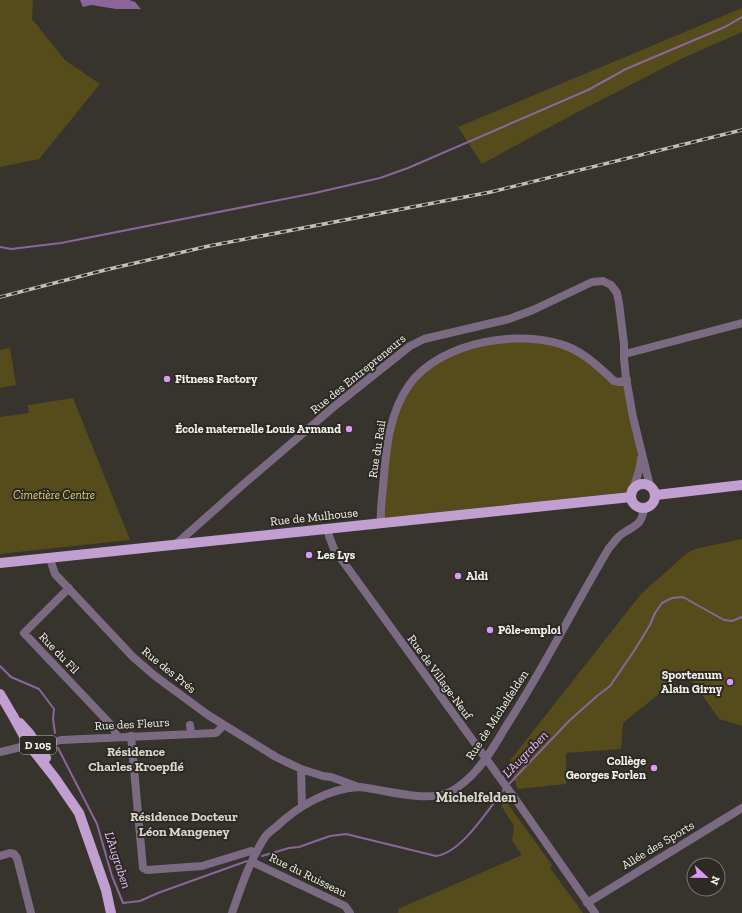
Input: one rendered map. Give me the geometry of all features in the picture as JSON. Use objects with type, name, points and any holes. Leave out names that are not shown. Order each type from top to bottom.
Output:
[{"type":"main road","points":[[653,490],[655,501],[650,507],[644,509],[634,505],[632,494],[635,487],[643,484],[653,490],[742,485]]},
{"type":"main road","name":"Rue de Mulhouse","points":[[0,563],[328,530],[632,494]]},
{"type":"main road","name":"D 105","points":[[0,694],[78,813],[106,890],[111,913]]},
{"type":"street","name":"Rue des Entrepreneurs","points":[[175,545],[336,405],[381,368],[417,342],[509,319],[533,310],[592,282],[603,281],[611,285],[617,293],[625,354],[626,380],[641,450],[653,490]]},
{"type":"street","points":[[625,354],[742,323]]},
{"type":"street","name":"Rue du Rail","points":[[381,523],[389,432],[394,415],[409,386],[420,373],[440,358],[468,346],[494,340],[524,338],[551,341],[586,356],[614,381],[619,382],[626,380]]},
{"type":"street","name":"Rue des Entrepreneurs","points":[[632,494],[640,467],[641,450]]},
{"type":"street","name":"Rue de Michelfelden","points":[[232,913],[252,862],[266,836],[282,820],[302,806],[342,789],[360,787],[416,795],[438,795],[447,793],[463,783],[485,759],[523,701],[609,548],[621,534],[636,527],[641,520],[644,509]]},
{"type":"street","name":"Rue de Village-Neuf","points":[[328,530],[328,536],[334,549],[595,913]]},
{"type":"street","name":"Rue des Prés","points":[[50,558],[55,574],[133,657],[155,676],[224,725],[276,757],[301,769],[323,776],[332,776],[360,787]]},
{"type":"street","name":"Rue du Fil","points":[[69,588],[24,633],[113,727],[117,737]]},
{"type":"street","name":"Rue des Fleurs","points":[[0,752],[61,740],[131,736],[191,729],[216,733],[224,725]]},
{"type":"street","points":[[131,736],[143,868],[147,870],[202,866],[251,852],[256,853]]},
{"type":"street","points":[[301,769],[302,806]]},
{"type":"street","points":[[332,776],[342,789]]},
{"type":"street","name":"Allée des Sports","points":[[587,903],[742,808]]},
{"type":"street","points":[[0,856],[10,853],[14,854],[17,858],[31,913]]},
{"type":"street","name":"Rue du Ruisseau","points":[[252,862],[345,906],[350,913]]},
{"type":"green space","points":[[0,0],[33,0],[32,19],[65,60],[100,84],[39,159],[0,167]]},
{"type":"green space","points":[[742,8],[742,32],[681,59],[572,115],[482,164],[458,127]]},
{"type":"green space","points":[[524,338],[570,348],[614,381],[627,380],[641,450],[633,482],[628,492],[381,518],[394,415],[420,373],[468,346]]},
{"type":"green space","points":[[10,348],[16,385],[0,388],[0,350]]},
{"type":"green space","name":"Cimetière Centre","points":[[73,398],[130,540],[0,554],[0,417],[29,413],[28,405]]},
{"type":"green space","points":[[742,539],[742,726],[719,719],[686,672],[623,723],[621,749],[566,753],[566,784],[518,789],[508,763],[641,594],[687,553],[695,549]]},
{"type":"green space","points":[[498,790],[552,865],[550,868],[583,913],[398,913],[398,909],[522,855],[512,841],[514,826],[502,807]]},
{"type":"shaded area","points":[[80,0],[129,0],[135,2],[141,9],[116,9],[91,5],[83,7]]},
{"type":"waterway","points":[[0,247],[11,249],[61,243],[315,193],[380,178],[408,168],[588,90],[626,69],[725,27],[742,17]]},
{"type":"waterway","name":"L'Augraben","points":[[508,785],[569,721],[610,686],[634,651],[662,603],[672,598],[683,597],[724,620],[732,621],[742,617]]},
{"type":"waterway","name":"L'Augraben","points":[[0,666],[11,677],[39,689],[54,709],[53,719],[55,733]]},
{"type":"waterway","name":"L'Augraben","points":[[58,748],[97,824],[112,876],[123,903],[140,901],[247,861]]},
{"type":"waterway","name":"L'Augraben","points":[[262,856],[289,848],[299,847],[330,836],[346,834],[436,856],[446,853],[456,847],[483,818],[505,788]]},
{"type":"railway","points":[[0,297],[105,270],[209,246],[491,192],[742,130]]},
{"type":"place","name":"Fitness Factory","points":[[167,379]]},
{"type":"place","name":"École maternelle Louis Armand","points":[[349,429]]},
{"type":"place","name":"Les Lys","points":[[309,555]]},
{"type":"place","name":"Aldi","points":[[458,576]]},
{"type":"place","name":"Pôle-emploi","points":[[490,630]]},
{"type":"place","name":"Sportenum Alain Girny","points":[[730,682]]},
{"type":"place","name":"Collège Georges Forlen","points":[[654,768]]},
{"type":"district","name":"Résidence Charles Kroepflé","points":[[136,758]]},
{"type":"district","name":"Michelfelden","points":[[476,797]]},
{"type":"district","name":"Résidence Docteur Léon Mangeney","points":[[184,824]]}]
